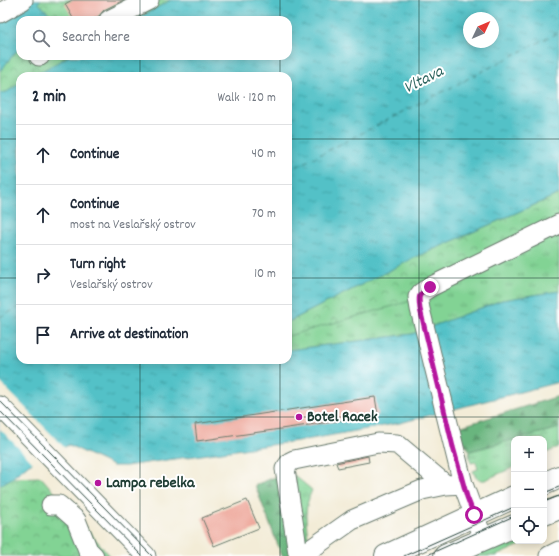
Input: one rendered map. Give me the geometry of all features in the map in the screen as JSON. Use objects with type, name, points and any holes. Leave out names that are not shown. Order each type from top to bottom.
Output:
[{"type":"main road","points":[[547,483],[559,477]]},
{"type":"main road","points":[[386,556],[462,495],[511,497]]},
{"type":"main road","points":[[547,513],[559,508]]},
{"type":"main road","points":[[445,556],[511,527]]},
{"type":"street","points":[[2,12],[23,0]]},
{"type":"street","points":[[117,16],[149,0]]},
{"type":"street","points":[[483,539],[462,495],[453,447],[418,297],[430,287],[559,224]]},
{"type":"street","points":[[0,406],[146,556]]},
{"type":"street","points":[[378,443],[396,444],[462,495],[422,490],[352,520],[303,553],[285,469],[290,462],[294,460],[378,443]]},
{"type":"street","points":[[51,505],[59,505],[76,520],[88,550],[94,556]]},
{"type":"street","points":[[549,556],[559,552]]},
{"type":"green space","points":[[41,0],[171,0],[141,16],[46,16],[49,13],[38,3]]},
{"type":"green space","points":[[16,52],[16,60],[62,60],[40,72],[16,72],[16,86],[7,92],[0,93],[0,71]]},
{"type":"green space","points":[[559,194],[559,291],[502,300],[412,334],[292,349],[292,320]]},
{"type":"green space","points":[[559,194],[559,231],[435,294],[292,335],[292,320],[414,258]]},
{"type":"green space","points":[[559,396],[559,428],[528,436],[511,436],[511,440],[470,451],[460,438],[459,427]]},
{"type":"green space","points":[[559,428],[559,447],[547,453],[547,436],[528,436]]},
{"type":"green space","points":[[511,440],[511,468],[485,480],[480,480],[473,471],[478,469],[476,462],[471,463],[469,456],[470,451]]},
{"type":"green space","points":[[294,475],[312,490],[306,509],[309,540],[302,542]]},
{"type":"green space","points":[[278,476],[294,556],[282,556],[255,485]]},
{"type":"green space","points":[[41,477],[110,556],[0,556],[0,485],[12,478]]},
{"type":"green space","points":[[511,538],[511,544],[522,544],[496,556],[471,556]]},
{"type":"water","points":[[13,0],[41,0],[38,3],[49,13],[46,16],[16,16],[16,52],[0,71],[0,15]]},
{"type":"water","name":"Vltava","points":[[171,0],[559,0],[559,194],[414,258],[292,320],[292,72],[40,72],[62,60],[292,60],[292,16],[141,16]]},
{"type":"water","points":[[16,86],[16,364],[292,364],[292,349],[412,334],[502,300],[559,291],[559,382],[400,423],[311,439],[126,466],[113,466],[69,445],[29,464],[12,478],[0,485],[0,93],[7,92]]},
{"type":"pier","points":[[0,382],[66,449],[34,464],[0,429]]},
{"type":"building","points":[[72,0],[124,0],[104,10],[99,16],[72,16],[65,4]]},
{"type":"building","name":"Botel Racek","points":[[375,397],[378,415],[197,441],[195,424]]},
{"type":"building","points":[[368,456],[369,462],[338,468],[336,463]]},
{"type":"building","points":[[247,500],[259,528],[214,546],[202,518]]},
{"type":"ferry route","points":[[292,169],[559,32]]},
{"type":"ferry route","points":[[0,317],[16,309]]},
{"type":"tram line","points":[[0,401],[152,556]]},
{"type":"tram line","points":[[0,411],[142,556]]},
{"type":"tram line","points":[[547,492],[559,487]]},
{"type":"tram line","points":[[547,501],[559,496]]},
{"type":"tram line","points":[[404,556],[512,508]]},
{"type":"tram line","points":[[425,556],[511,517]]},
{"type":"place","name":"Botel Racek","points":[[299,417]]},
{"type":"place","name":"Lampa rebelka","points":[[98,483]]},
{"type":"route","points":[[430,287],[418,297],[420,309],[453,447],[467,497],[474,515]]}]
